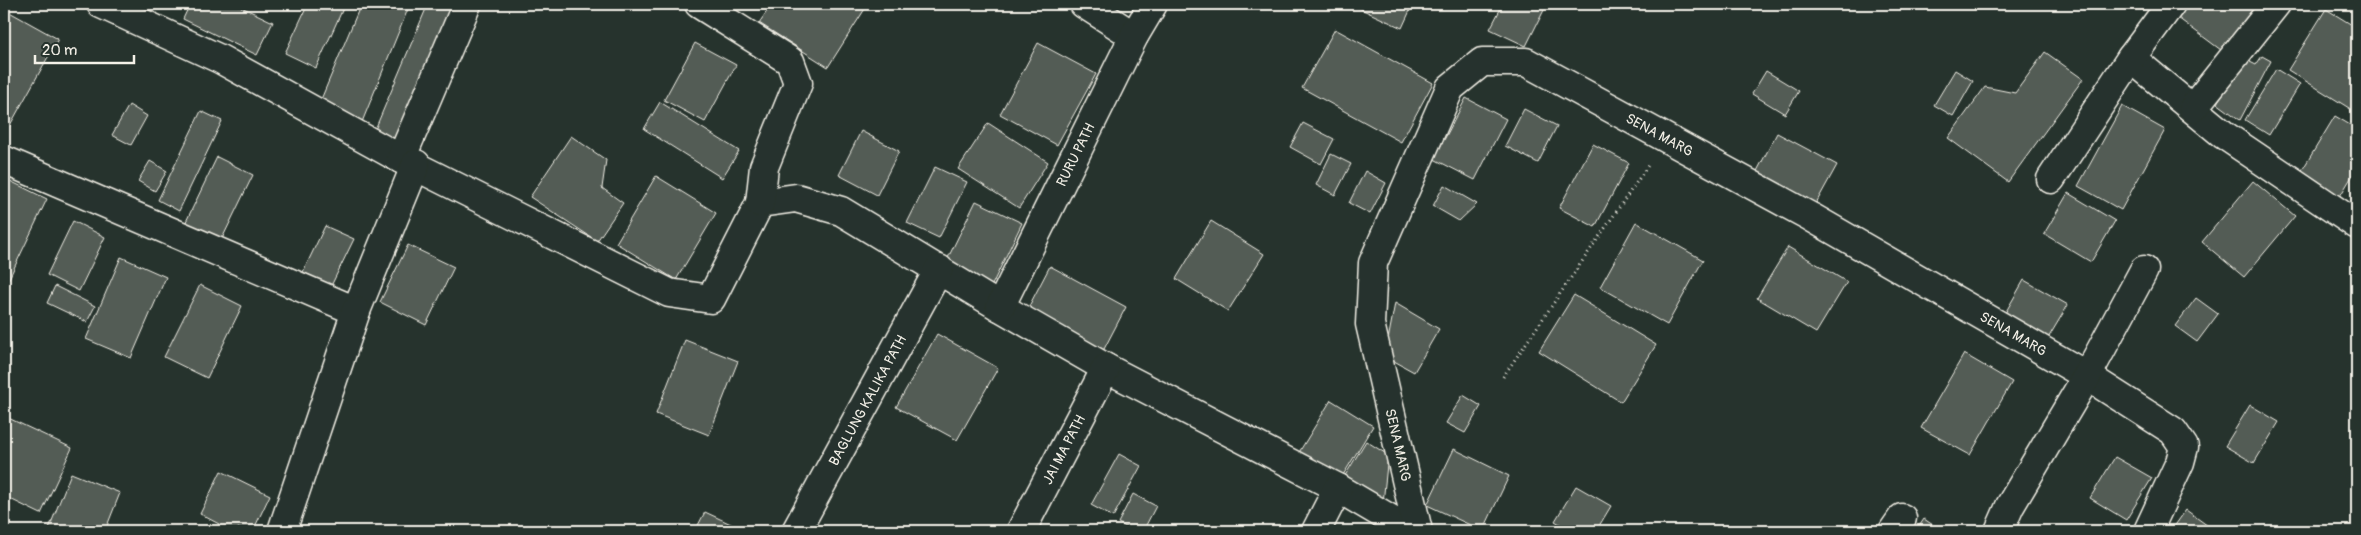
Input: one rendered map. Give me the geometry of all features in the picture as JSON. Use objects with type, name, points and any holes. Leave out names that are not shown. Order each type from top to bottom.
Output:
[{"type":"street","points":[[101,4],[220,59],[409,161],[669,293],[711,299],[760,203],[764,167],[798,83],[790,61],[699,4]]},
{"type":"street","points":[[282,531],[356,311],[467,4]]},
{"type":"street","points":[[1084,4],[1134,36]]},
{"type":"street","name":"RURU PATH","points":[[1000,307],[1134,36],[1152,4]]},
{"type":"street","points":[[2051,179],[2131,58],[2170,4]]},
{"type":"street","points":[[2193,108],[2276,4]]},
{"type":"street","points":[[2131,58],[2224,135],[2357,225]]},
{"type":"street","name":"SENA MARG","points":[[1418,531],[1370,324],[1373,263],[1450,88],[1482,62],[1526,62],[1811,217],[2087,376],[2173,431],[2184,447],[2180,462],[2148,531]]},
{"type":"street","points":[[4,160],[356,311]]},
{"type":"street","points":[[760,203],[796,198],[841,211],[1000,307],[1106,368],[1338,488],[1411,531]]},
{"type":"street","name":"BAGLUNG KALIKA PATH","points":[[796,531],[939,269]]},
{"type":"street","points":[[1999,531],[2010,506],[2087,376],[2144,270]]},
{"type":"street","name":"JAI MA PATH","points":[[1021,531],[1106,368]]},
{"type":"street","points":[[1316,531],[1338,488]]},
{"type":"path","points":[[1503,377],[1666,138]]},
{"type":"building","points":[[190,4],[235,4],[273,22],[257,55],[183,19]]},
{"type":"building","points":[[308,4],[345,4],[316,68],[285,53]]},
{"type":"building","points":[[361,4],[410,4],[360,127],[317,109]]},
{"type":"building","points":[[428,4],[453,4],[392,148],[371,139]]},
{"type":"building","points":[[772,4],[868,4],[828,67],[759,23]]},
{"type":"building","points":[[1350,4],[1413,4],[1402,28]]},
{"type":"building","points":[[1503,4],[1547,4],[1526,46],[1490,29]]},
{"type":"building","points":[[2183,4],[2263,4],[2225,53],[2174,15]]},
{"type":"building","points":[[4,9],[58,39],[4,136]]},
{"type":"building","points":[[2326,9],[2357,28],[2357,113],[2288,70]]},
{"type":"building","points":[[1335,29],[1433,83],[1401,142],[1302,88]]},
{"type":"building","points":[[695,43],[736,65],[705,122],[664,100]]},
{"type":"building","points":[[1038,43],[1096,74],[1057,145],[1000,114]]},
{"type":"building","points":[[2248,51],[2255,53],[2250,62],[2256,65],[2262,56],[2271,61],[2240,120],[2217,103]]},
{"type":"building","points":[[2045,52],[2083,79],[2008,182],[1948,138],[1985,87],[2015,93]]},
{"type":"building","points":[[2276,69],[2300,84],[2269,135],[2245,120]]},
{"type":"building","points":[[1955,70],[1973,81],[1953,116],[1934,105]]},
{"type":"building","points":[[1766,71],[1799,91],[1785,114],[1752,94]]},
{"type":"building","points":[[1466,98],[1506,119],[1475,180],[1434,159]]},
{"type":"building","points":[[660,102],[739,151],[722,178],[644,129]]},
{"type":"building","points":[[129,105],[147,116],[131,145],[112,135]]},
{"type":"building","points":[[2122,106],[2165,130],[2121,210],[2078,186]]},
{"type":"building","points":[[1524,109],[1557,126],[1538,163],[1505,146]]},
{"type":"building","points":[[201,111],[222,121],[179,211],[158,200]]},
{"type":"building","points":[[2335,116],[2357,129],[2357,168],[2340,196],[2301,172]]},
{"type":"building","points":[[988,123],[1048,162],[1019,208],[958,169]]},
{"type":"building","points":[[1303,123],[1334,139],[1321,164],[1290,147]]},
{"type":"building","points":[[861,131],[899,151],[877,195],[839,175]]},
{"type":"building","points":[[1777,133],[1837,165],[1815,205],[1756,173]]},
{"type":"building","points":[[571,136],[606,160],[602,188],[623,203],[597,241],[530,197]]},
{"type":"building","points":[[1593,144],[1629,163],[1595,227],[1559,208]]},
{"type":"building","points":[[1331,154],[1351,164],[1335,195],[1316,185]]},
{"type":"building","points":[[217,157],[253,175],[218,247],[182,230]]},
{"type":"building","points":[[150,161],[167,171],[155,191],[138,181]]},
{"type":"building","points":[[935,167],[967,182],[939,238],[907,223]]},
{"type":"building","points":[[1365,171],[1386,183],[1370,214],[1349,203]]},
{"type":"building","points":[[656,176],[716,213],[676,280],[616,243]]},
{"type":"building","points":[[10,181],[47,199],[4,289],[4,193]]},
{"type":"building","points":[[2253,181],[2295,216],[2244,277],[2202,242]]},
{"type":"building","points":[[1444,185],[1477,204],[1459,221],[1433,206]]},
{"type":"building","points":[[2068,193],[2115,221],[2091,262],[2044,234]]},
{"type":"building","points":[[976,201],[1022,223],[991,287],[945,264]]},
{"type":"building","points":[[73,221],[105,237],[79,291],[47,275]]},
{"type":"building","points":[[1211,221],[1264,254],[1228,311],[1176,279]]},
{"type":"building","points":[[1636,222],[1703,260],[1667,325],[1600,287]]},
{"type":"building","points":[[325,226],[354,239],[331,286],[303,272]]},
{"type":"building","points":[[408,245],[454,267],[426,325],[380,302]]},
{"type":"building","points":[[1788,247],[1847,282],[1816,333],[1757,298]]},
{"type":"building","points":[[121,257],[166,277],[131,358],[86,339]]},
{"type":"building","points":[[1050,266],[1126,307],[1103,351],[1027,310]]},
{"type":"building","points":[[2024,280],[2068,305],[2047,340],[2004,315]]},
{"type":"building","points":[[200,285],[242,306],[207,378],[164,357]]},
{"type":"building","points":[[55,286],[95,306],[87,322],[47,303]]},
{"type":"building","points":[[1574,295],[1656,345],[1621,402],[1539,351]]},
{"type":"building","points":[[2196,298],[2218,314],[2197,342],[2175,326]]},
{"type":"building","points":[[1395,303],[1439,329],[1414,372],[1385,356]]},
{"type":"building","points":[[937,334],[998,368],[957,440],[896,407]]},
{"type":"building","points":[[685,340],[738,361],[709,435],[656,414]]},
{"type":"building","points":[[1964,354],[2012,382],[1970,455],[1921,428]]},
{"type":"building","points":[[1463,395],[1481,406],[1465,433],[1446,423]]},
{"type":"building","points":[[1331,400],[1373,426],[1340,480],[1298,454]]},
{"type":"building","points":[[2250,405],[2279,422],[2254,463],[2225,446]]},
{"type":"building","points":[[4,416],[72,448],[41,514],[4,496]]},
{"type":"building","points":[[1366,441],[1388,455],[1383,503],[1343,479]]},
{"type":"building","points":[[1454,449],[1509,476],[1483,531],[1427,505]]},
{"type":"building","points":[[1119,454],[1141,466],[1113,517],[1091,505]]},
{"type":"building","points":[[2115,457],[2152,478],[2126,520],[2090,498]]},
{"type":"building","points":[[221,471],[270,495],[253,531],[245,531],[238,528],[237,531],[227,531],[217,527],[219,524],[200,514]]},
{"type":"building","points":[[71,473],[120,493],[105,531],[48,531]]},
{"type":"building","points":[[1576,486],[1611,506],[1596,531],[1571,531],[1555,521]]},
{"type":"building","points":[[1133,494],[1156,506],[1143,531],[1134,531],[1118,523]]},
{"type":"building","points":[[2186,510],[2215,531],[2171,531]]},
{"type":"building","points":[[705,512],[746,531],[695,531]]},
{"type":"building","points":[[1924,519],[1942,531],[1916,531]]}]
